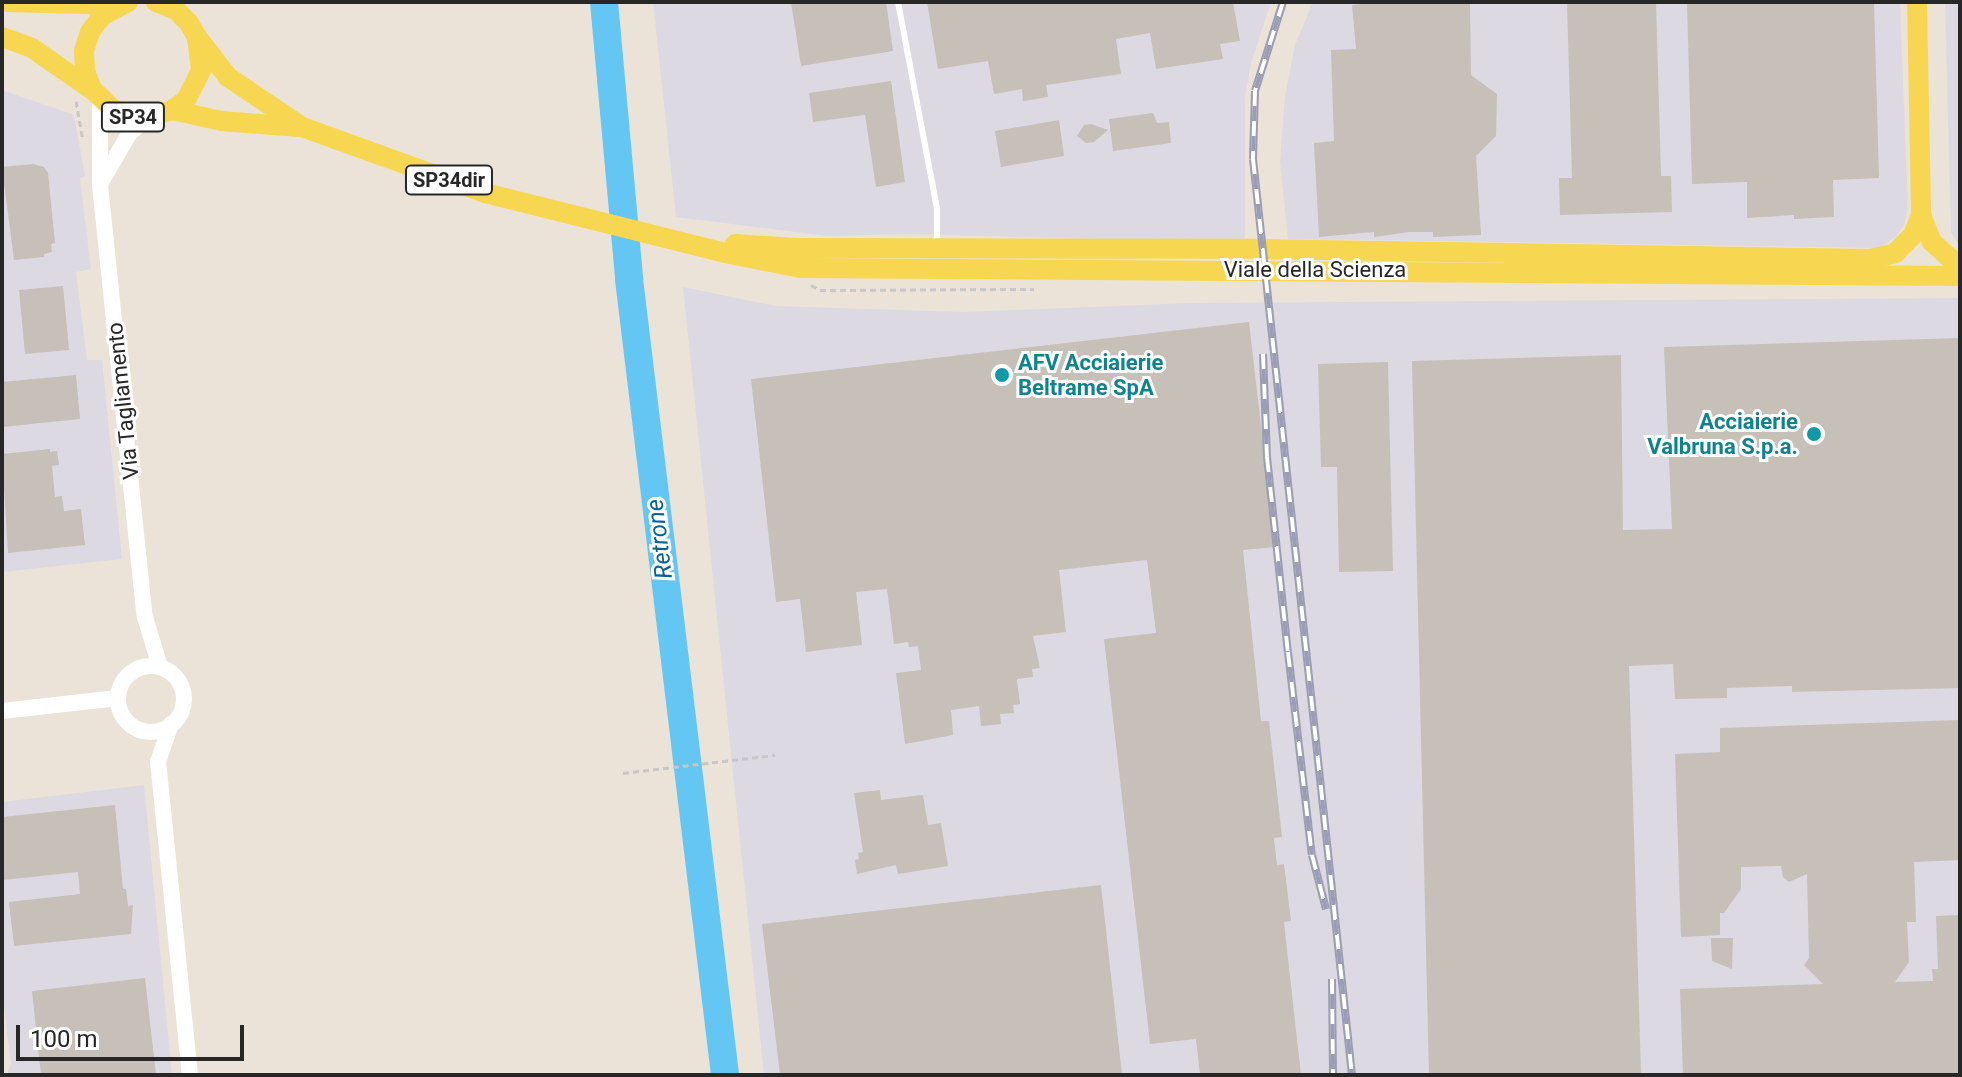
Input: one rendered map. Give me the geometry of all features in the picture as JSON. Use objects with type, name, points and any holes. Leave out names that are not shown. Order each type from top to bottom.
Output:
[{"type":"main road","points":[[7,2],[123,4]]},
{"type":"main road","points":[[156,2],[176,10],[193,30]]},
{"type":"main road","points":[[1917,2],[1921,215],[1932,242],[1960,267]]},
{"type":"main road","name":"SP34","points":[[123,4],[102,16],[90,32],[84,51],[85,71],[88,94],[130,117],[147,118],[172,110],[196,86],[201,70],[193,30]]},
{"type":"main road","name":"SP34dir","points":[[193,30],[228,77],[302,127]]},
{"type":"main road","points":[[2,37],[32,48],[88,94]]},
{"type":"main road","name":"SP34dir","points":[[172,110],[222,121],[302,127]]},
{"type":"main road","name":"Viale della Scienza","points":[[302,127],[485,193],[801,268],[1960,276]]},
{"type":"main road","name":"Viale della Scienza","points":[[674,239],[796,248],[1262,249],[1870,259],[1895,253],[1913,235],[1921,215]]},
{"type":"street","name":"SP34","points":[[183,2],[193,30]]},
{"type":"street","name":"Via Tagliamento","points":[[88,94],[145,617],[160,667],[175,676],[184,697],[179,716],[171,724],[158,761],[190,1075]]},
{"type":"street","points":[[100,185],[129,134],[147,118]]},
{"type":"street","name":"Via Tagliamento","points":[[118,698],[126,676],[140,667],[145,617]]},
{"type":"street","points":[[140,667],[160,667]]},
{"type":"street","points":[[2,711],[118,698],[125,719],[158,761]]},
{"type":"street","points":[[125,719],[144,731],[155,731],[171,724]]},
{"type":"lane","points":[[898,2],[937,209],[938,249]]},
{"type":"path","points":[[84,148],[78,104],[88,94]]},
{"type":"path","points":[[623,773],[775,755]]},
{"type":"shaded area","points":[[653,2],[1271,2],[1251,63],[1245,97],[1245,243],[909,234],[827,236],[676,217]]},
{"type":"shaded area","points":[[1313,2],[1900,2],[1908,209],[1904,224],[1896,237],[1879,248],[1288,239],[1280,162],[1285,96],[1295,45]]},
{"type":"shaded area","points":[[1945,2],[1960,2],[1960,248],[1951,232]]},
{"type":"shaded area","points":[[2,90],[74,115],[85,176],[80,178],[91,269],[76,272],[87,360],[102,360],[122,559],[2,572]]},
{"type":"shaded area","points":[[683,287],[775,306],[963,312],[1191,303],[1960,298],[1960,1075],[764,1075]]},
{"type":"shaded area","points":[[144,785],[172,1075],[7,1075],[11,1063],[2,990],[2,802]]},
{"type":"building","points":[[791,2],[886,2],[893,51],[801,66]]},
{"type":"building","points":[[927,2],[1233,2],[1240,41],[1220,44],[1223,59],[1156,69],[1150,33],[1116,39],[1121,74],[1046,85],[1048,97],[1023,101],[1022,89],[994,94],[988,61],[938,69]]},
{"type":"building","points":[[1470,2],[1471,75],[1497,94],[1496,136],[1476,156],[1481,235],[1433,237],[1433,232],[1409,232],[1374,237],[1374,232],[1319,237],[1314,143],[1334,141],[1331,50],[1356,49],[1352,5]]},
{"type":"building","points":[[1567,2],[1656,2],[1661,176],[1671,176],[1672,212],[1560,215],[1559,178],[1572,178]]},
{"type":"building","points":[[1687,2],[1874,2],[1879,178],[1833,180],[1834,217],[1794,219],[1794,215],[1747,218],[1747,182],[1692,184]]},
{"type":"building","points":[[891,81],[905,182],[876,187],[865,115],[813,122],[809,93]]},
{"type":"building","points":[[1153,113],[1157,123],[1169,122],[1171,143],[1113,151],[1109,119]]},
{"type":"building","points":[[1059,120],[1064,156],[1001,167],[995,131]]},
{"type":"building","points":[[1091,124],[1108,130],[1094,142],[1086,143],[1077,136],[1084,125]]},
{"type":"building","points":[[33,164],[44,167],[48,173],[55,243],[51,244],[52,252],[44,254],[44,257],[14,260],[2,167]]},
{"type":"building","points":[[63,286],[69,350],[25,354],[19,290]]},
{"type":"building","points":[[1249,322],[1275,547],[1243,550],[1261,721],[1269,721],[1282,837],[1274,838],[1277,865],[1284,864],[1291,921],[1284,922],[1301,1075],[1200,1075],[1196,1039],[1150,1044],[1104,639],[1156,633],[1147,560],[1059,570],[1066,632],[1033,636],[1040,668],[1032,669],[1033,677],[1017,679],[1020,704],[1013,705],[1014,713],[1000,714],[1001,724],[981,726],[979,706],[951,710],[953,735],[905,744],[896,673],[921,670],[918,646],[909,647],[908,642],[894,644],[887,589],[856,592],[862,645],[806,652],[800,599],[776,602],[751,379]]},
{"type":"building","points":[[1960,338],[1960,688],[1792,692],[1792,686],[1727,688],[1727,698],[1675,699],[1673,664],[1629,666],[1641,1075],[1429,1075],[1412,361],[1621,355],[1623,530],[1672,529],[1664,347]]},
{"type":"building","points":[[1388,362],[1393,571],[1339,572],[1337,467],[1321,467],[1318,364]]},
{"type":"building","points":[[76,375],[80,419],[2,427],[2,382]]},
{"type":"building","points":[[50,449],[50,452],[57,451],[59,465],[52,466],[55,497],[62,496],[64,511],[81,509],[85,545],[8,553],[2,454]]},
{"type":"building","points":[[1960,720],[1960,860],[1914,862],[1916,922],[1907,922],[1909,962],[1895,982],[1933,981],[1932,969],[1938,969],[1936,916],[1960,915],[1960,1075],[1683,1075],[1680,989],[1823,984],[1804,965],[1809,958],[1807,874],[1789,882],[1783,877],[1781,866],[1741,867],[1741,889],[1724,913],[1720,913],[1720,935],[1681,937],[1675,754],[1720,752],[1720,728]]},
{"type":"building","points":[[880,790],[881,800],[923,795],[928,825],[941,823],[948,866],[898,874],[896,865],[857,874],[855,860],[859,859],[858,853],[863,852],[854,793]]},
{"type":"building","points":[[115,805],[123,889],[126,889],[128,906],[133,905],[131,934],[14,946],[9,902],[80,894],[78,872],[3,880],[2,817]]},
{"type":"building","points":[[1101,885],[1122,1075],[780,1075],[762,924]]},
{"type":"building","points":[[1711,938],[1733,938],[1732,969],[1712,961]]},
{"type":"building","points":[[145,978],[156,1075],[41,1075],[32,991]]},
{"type":"waterway","name":"Retrone","points":[[604,2],[629,279],[725,1075]]},
{"type":"railway","points":[[1283,2],[1255,91],[1253,159],[1352,1075]]},
{"type":"railway","points":[[1263,354],[1267,457],[1288,652],[1312,855],[1326,909]]},
{"type":"railway","points":[[1332,979],[1333,1075]]},
{"type":"place","name":"AFV Acciaierie Beltrame SpA","points":[[1002,375]]},
{"type":"place","name":"Acciaierie Valbruna S.p.a.","points":[[1814,434]]}]
